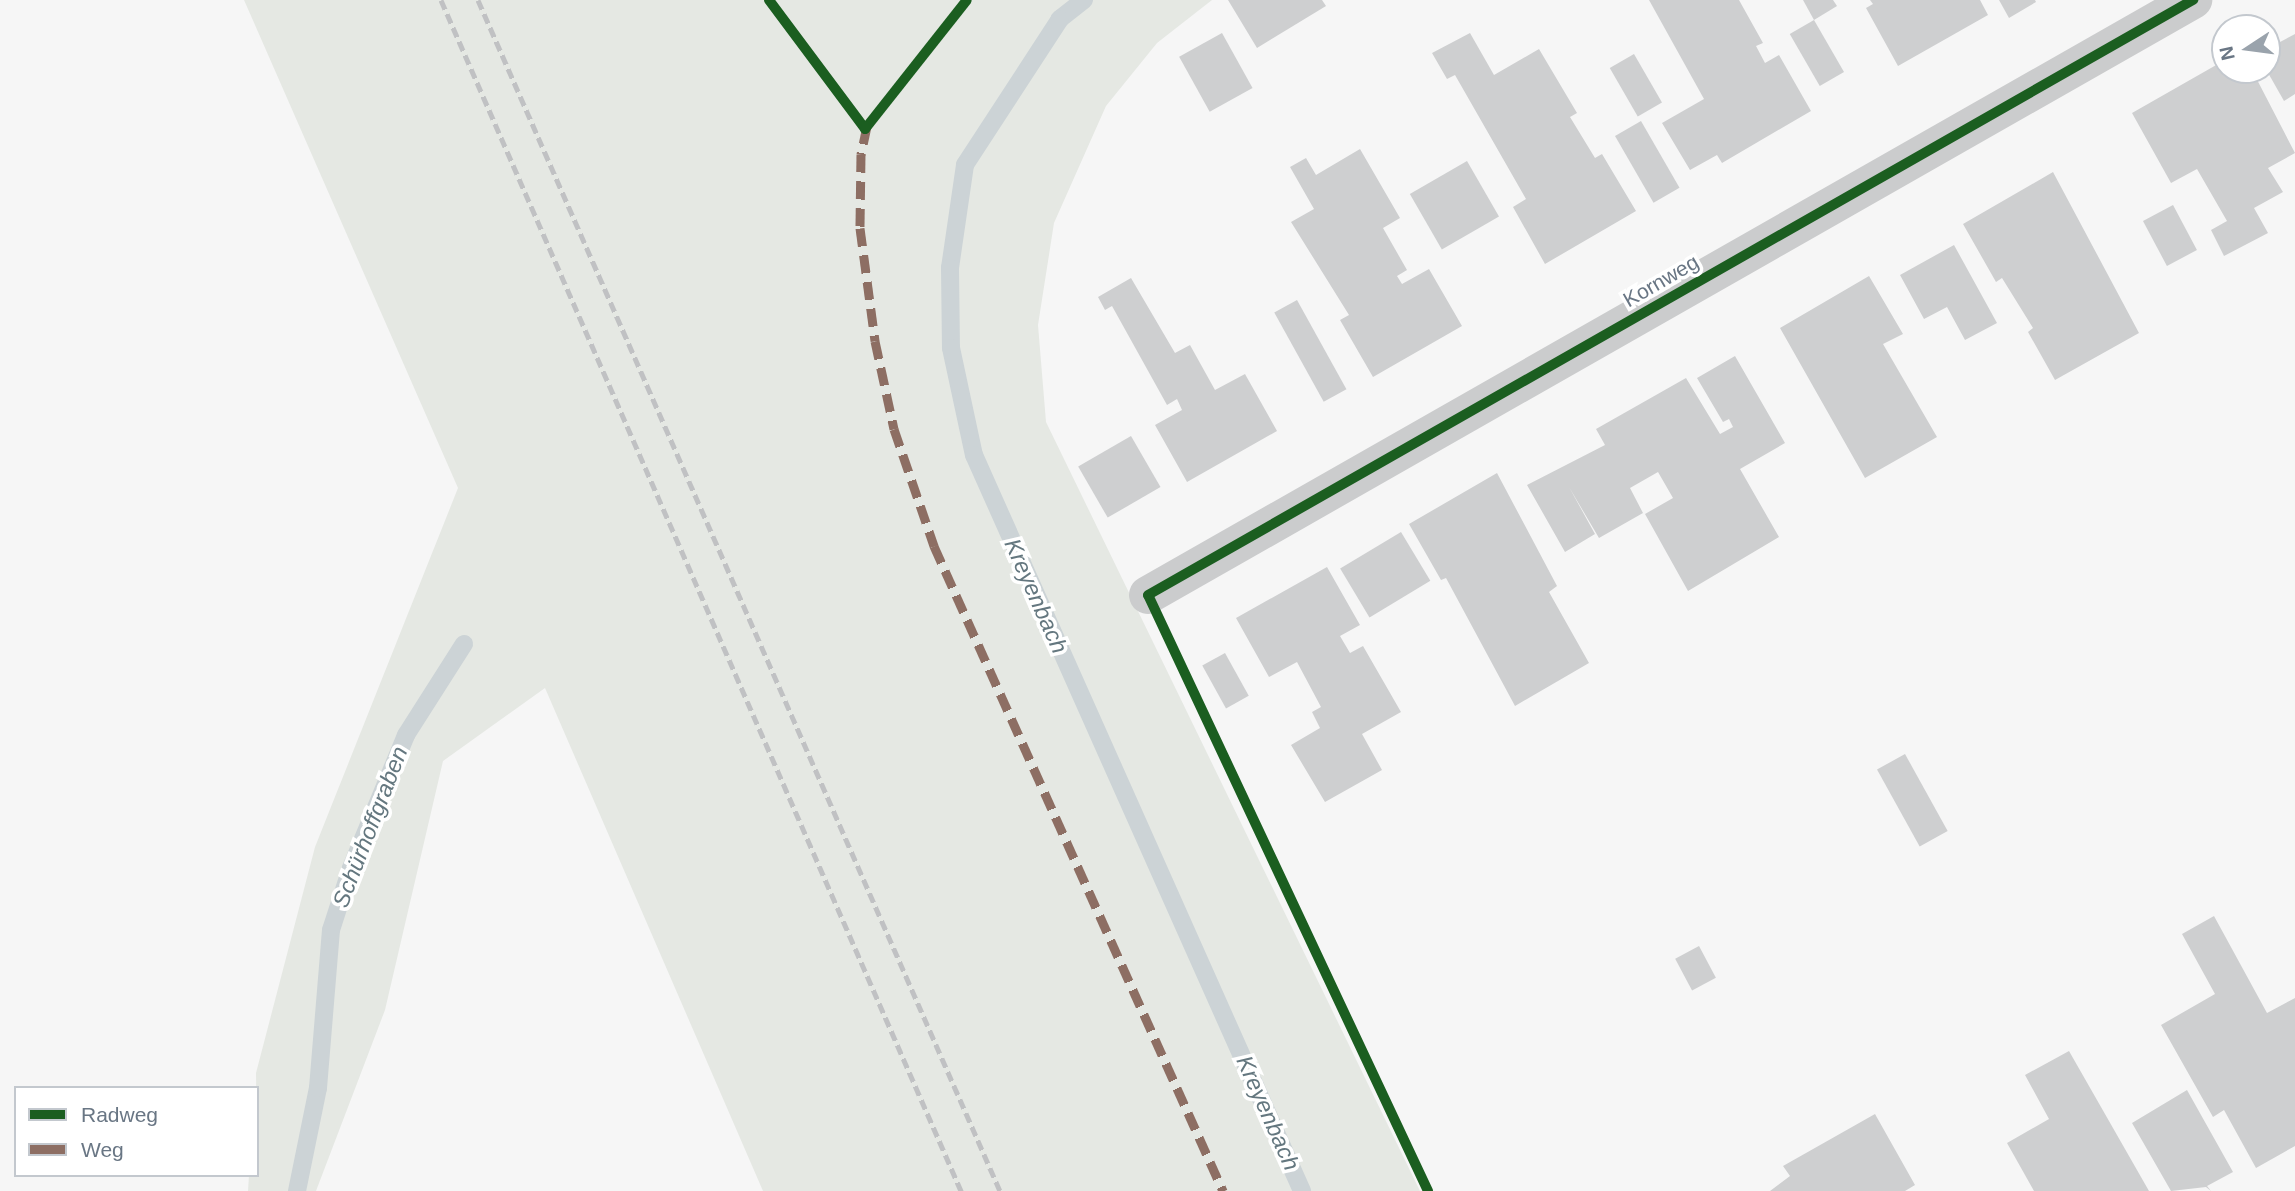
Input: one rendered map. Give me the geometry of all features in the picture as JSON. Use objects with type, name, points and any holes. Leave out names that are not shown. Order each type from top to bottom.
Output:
[{"type":"street","name":"Kornweg","points":[[1148,595],[2193,0]]},
{"type":"shaded area","points":[[244,0],[1212,0],[1157,43],[1106,106],[1054,223],[1038,325],[1046,422],[1420,1191],[763,1191],[545,688],[443,761],[385,1010],[316,1191],[248,1191],[249,1177],[259,1177],[259,1086],[256,1086],[256,1073],[315,847],[458,488]]},
{"type":"building","points":[[1228,0],[1322,0],[1326,6],[1257,48]]},
{"type":"building","points":[[1649,0],[1739,0],[1763,43],[1756,46],[1765,63],[1779,55],[1811,111],[1722,163],[1717,155],[1690,170],[1662,123],[1704,99]]},
{"type":"building","points":[[1803,0],[1833,0],[1837,6],[1814,20]]},
{"type":"building","points":[[1870,0],[1980,0],[1988,15],[1898,66],[1866,8],[1873,4]]},
{"type":"building","points":[[1999,0],[2035,0],[2036,2],[2009,18]]},
{"type":"building","points":[[1814,20],[1844,72],[1820,86],[1790,34]]},
{"type":"building","points":[[1222,33],[1253,88],[1210,112],[1179,57]]},
{"type":"building","points":[[1470,33],[1494,75],[1539,49],[1577,113],[1570,117],[1595,158],[1602,154],[1636,211],[1545,264],[1513,207],[1526,199],[1455,75],[1447,79],[1432,53]]},
{"type":"building","points":[[2295,34],[2295,94],[2284,101],[2274,84],[2281,84],[2281,42]]},
{"type":"building","points":[[1634,54],[1662,102],[1638,116],[1610,68]]},
{"type":"building","points":[[2211,68],[2211,84],[2259,84],[2295,153],[2268,168],[2283,192],[2254,208],[2268,233],[2224,256],[2211,230],[2227,221],[2197,169],[2171,183],[2132,113]]},
{"type":"building","points":[[1641,121],[1680,188],[1654,203],[1615,136]]},
{"type":"building","points":[[1360,149],[1400,218],[1383,228],[1407,270],[1397,276],[1402,284],[1429,269],[1462,326],[1373,377],[1340,320],[1349,315],[1291,222],[1314,209],[1290,167],[1306,158],[1316,175]]},
{"type":"building","points":[[1467,161],[1499,216],[1442,249],[1410,194]]},
{"type":"building","points":[[2053,172],[2139,333],[2055,380],[2028,332],[2033,328],[2002,278],[1996,282],[1963,224]]},
{"type":"building","points":[[2173,205],[2197,250],[2167,266],[2143,221]]},
{"type":"building","points":[[1954,245],[1997,323],[1965,340],[1947,307],[1924,319],[1900,275]]},
{"type":"building","points":[[1869,276],[1903,334],[1883,344],[1937,437],[1865,478],[1780,328]]},
{"type":"building","points":[[1131,278],[1175,353],[1190,345],[1215,390],[1245,374],[1277,431],[1187,482],[1155,425],[1182,410],[1177,399],[1167,405],[1112,306],[1105,310],[1098,297]]},
{"type":"building","points":[[1297,300],[1346,389],[1324,402],[1274,313]]},
{"type":"building","points":[[1735,356],[1785,443],[1740,469],[1779,537],[1688,591],[1645,514],[1673,498],[1658,472],[1630,488],[1643,513],[1599,538],[1569,487],[1595,534],[1565,552],[1527,485],[1605,445],[1596,429],[1686,378],[1720,434],[1733,427],[1729,419],[1723,422],[1697,378]]},
{"type":"building","points":[[1131,436],[1160,487],[1108,518],[1078,466]]},
{"type":"building","points":[[1497,473],[1557,586],[1549,592],[1589,663],[1515,706],[1446,578],[1441,580],[1409,524]]},
{"type":"building","points":[[1401,532],[1430,581],[1369,617],[1340,569]]},
{"type":"building","points":[[1327,567],[1360,625],[1340,636],[1350,653],[1363,646],[1401,712],[1362,734],[1382,770],[1325,802],[1291,745],[1320,728],[1312,712],[1321,707],[1297,662],[1269,677],[1236,618]]},
{"type":"building","points":[[1225,653],[1249,696],[1226,708],[1202,666]]},
{"type":"building","points":[[1905,754],[1948,831],[1920,846],[1877,770]]},
{"type":"building","points":[[2214,916],[2267,1013],[2295,998],[2295,1146],[2256,1168],[2224,1110],[2213,1117],[2161,1025],[2215,994],[2182,934]]},
{"type":"building","points":[[1699,946],[1716,978],[1692,990],[1675,959]]},
{"type":"building","points":[[2069,1051],[2149,1191],[2034,1191],[2007,1143],[2049,1119],[2025,1075]]},
{"type":"building","points":[[2187,1090],[2233,1172],[2207,1186],[2211,1191],[2206,1187],[2171,1191],[2132,1123]]},
{"type":"building","points":[[1875,1114],[1915,1185],[1905,1191],[1770,1191],[1790,1176],[1783,1166]]},
{"type":"waterway","name":"Kreyenbach","points":[[1084,0],[1060,19],[965,165],[950,268],[951,348],[974,455],[1302,1191]]},
{"type":"waterway","name":"Schürhoffgraben","points":[[297,1191],[318,1088],[331,930],[351,868],[406,735],[464,644]]},
{"type":"railway","points":[[441,0],[961,1191]]},
{"type":"railway","points":[[478,0],[1000,1191]]},
{"type":"marked path","points":[[867,126],[861,154],[860,228],[875,341],[894,429],[934,546],[1223,1191]]},
{"type":"cycle path","points":[[769,0],[865,129],[967,0]]},
{"type":"cycle path","points":[[1428,1191],[1148,595],[2193,0]]}]
